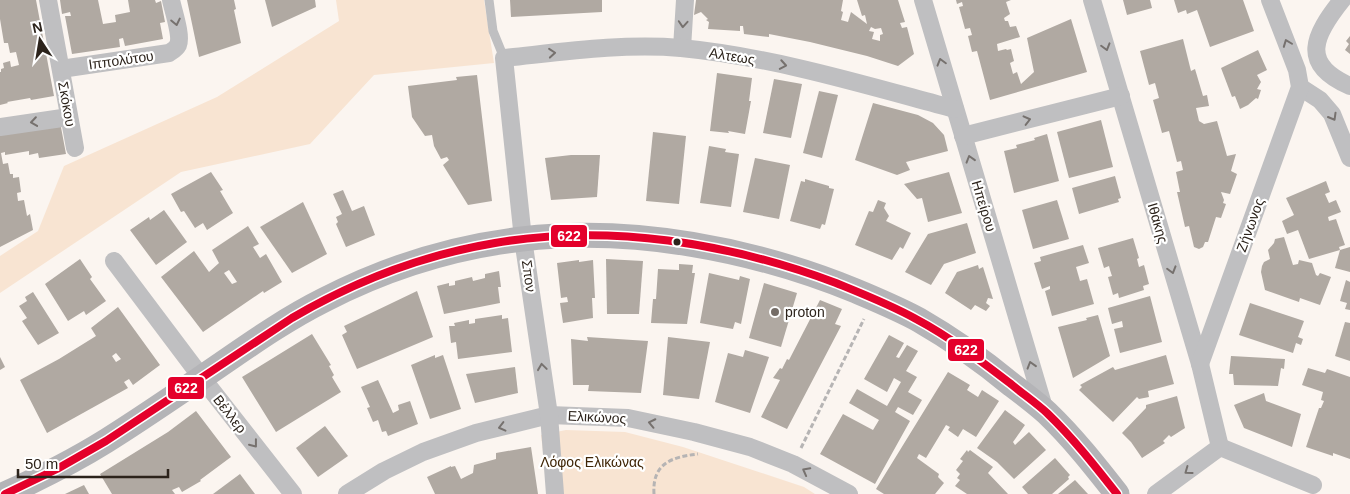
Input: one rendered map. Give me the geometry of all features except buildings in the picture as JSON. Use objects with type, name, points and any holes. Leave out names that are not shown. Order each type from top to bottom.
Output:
[{"type":"street","name":"Σκόκου","points":[[48,0],[74,148]]},
{"type":"street","name":"Ιππολύτου","points":[[61,69],[169,53],[175,49],[179,37],[171,0]]},
{"type":"street","points":[[682,48],[685,0]]},
{"type":"street","name":"Ηπείρου","points":[[923,0],[1045,412]]},
{"type":"street","name":"Ιθάκης","points":[[1092,0],[1200,364],[1220,447]]},
{"type":"street","points":[[1270,0],[1297,70],[1300,87],[1320,100],[1332,114],[1350,158]]},
{"type":"street","points":[[1342,0],[1328,18],[1318,36],[1316,52],[1320,65],[1337,81],[1350,86]]},
{"type":"street","name":"Αλτεως","points":[[504,58],[613,48],[682,48],[806,69],[955,109]]},
{"type":"street","name":"Σπον","points":[[504,58],[523,239],[549,415],[555,494]]},
{"type":"street","name":"Ζήνωνος","points":[[1200,364],[1300,87]]},
{"type":"street","points":[[963,136],[1120,96]]},
{"type":"street","points":[[0,127],[69,117]]},
{"type":"street","points":[[5,494],[30,483],[104,442],[271,330],[322,300],[376,276],[417,261],[470,247],[523,239],[594,235],[648,238],[768,260],[823,278],[874,298],[918,319],[960,345],[1045,412],[1080,447],[1117,494]]},
{"type":"street","name":"Βέλλερ","points":[[114,261],[293,494]]},
{"type":"street","name":"Ελικώνος","points":[[347,494],[384,471],[423,452],[476,433],[549,415],[628,418],[741,444],[793,464],[849,494]]},
{"type":"street","points":[[1156,494],[1220,447],[1313,485]]},
{"type":"lane","points":[[489,0],[493,30],[504,58]]},
{"type":"path","points":[[793,464],[874,298]]},
{"type":"path","points":[[654,494],[653,488],[656,475],[661,466],[671,459],[702,453]]},
{"type":"green space","points":[[336,0],[484,0],[494,63],[374,75],[310,144],[181,172],[0,293],[0,256],[38,231],[64,166],[217,97],[339,21]]},
{"type":"green space","name":"Λόφος Ελικώνας","points":[[566,430],[625,432],[683,447],[804,487],[815,494],[548,494],[541,435]]},
{"type":"transit line","name":"622","points":[[5,494],[57,469],[106,441],[292,318],[340,292],[416,262],[468,248],[538,237],[581,235],[625,236],[668,241],[711,247],[754,257],[836,283],[897,309],[953,341],[1043,409],[1075,442],[1117,494]]},
{"type":"place","name":"proton","points":[[775,312]]}]
